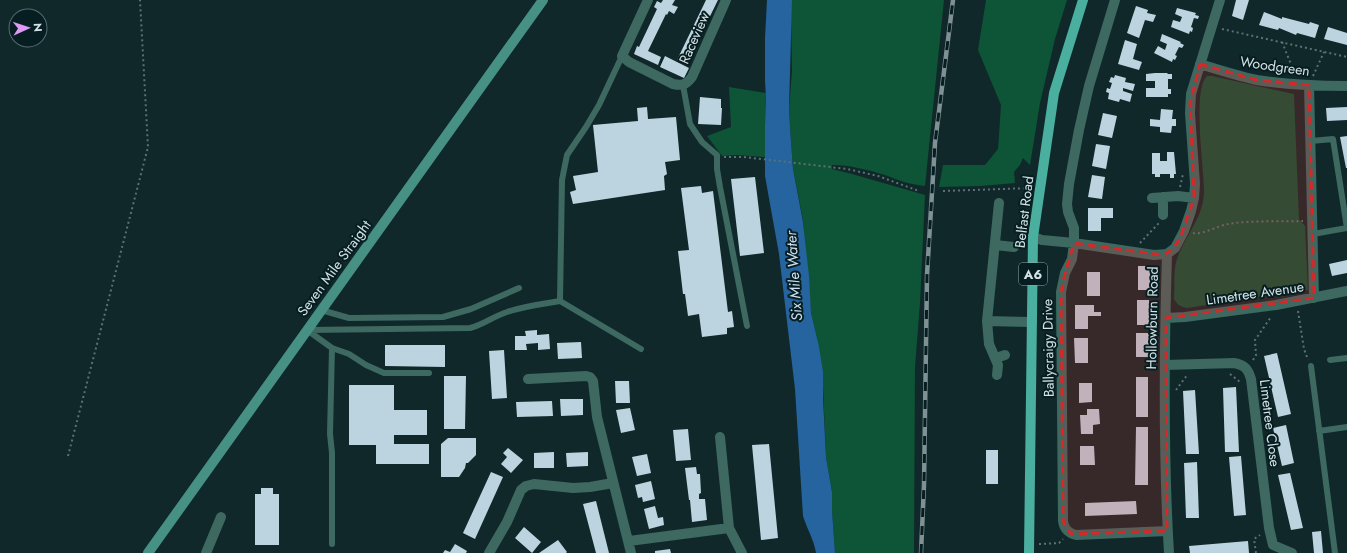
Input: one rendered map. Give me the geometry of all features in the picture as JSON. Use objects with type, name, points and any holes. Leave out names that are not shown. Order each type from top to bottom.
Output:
[{"type":"main road","name":"Seven Mile Straight","points":[[148,553],[543,0]]},
{"type":"main road","name":"Belfast Road","points":[[1030,549],[1033,237],[1054,93],[1082,0]]},
{"type":"street","points":[[648,0],[622,56],[629,62],[673,84],[683,85]]},
{"type":"street","name":"Raceview","points":[[683,85],[692,77],[726,0]]},
{"type":"street","name":"Ballycraigy Drive","points":[[1070,533],[1065,528],[1063,519],[1061,292],[1065,273],[1072,259],[1075,233],[1067,208],[1069,184],[1088,86],[1115,0]]},
{"type":"street","name":"Hollowburn Road","points":[[1169,553],[1167,531],[1165,399],[1166,254],[1176,245],[1184,231],[1194,198],[1195,184],[1190,103],[1193,84],[1220,0]]},
{"type":"street","name":"Woodgreen","points":[[1200,64],[1268,82],[1347,86]]},
{"type":"street","points":[[1304,85],[1310,141],[1314,298]]},
{"type":"street","points":[[1163,215],[1158,197],[1178,196],[1194,198]]},
{"type":"street","points":[[997,375],[1001,357],[989,344],[987,321],[999,203]]},
{"type":"street","points":[[1033,237],[1042,240],[1074,243],[1154,255],[1166,254]]},
{"type":"street","points":[[995,245],[1014,247]]},
{"type":"street","name":"Limetree Avenue","points":[[1166,318],[1185,317],[1276,305],[1347,291]]},
{"type":"street","points":[[987,321],[1032,322]]},
{"type":"street","name":"Limetree Close","points":[[1165,364],[1240,364],[1248,369],[1251,379],[1269,528],[1273,544],[1292,553]]},
{"type":"street","points":[[528,378],[586,376],[594,383],[597,417],[632,553]]},
{"type":"street","points":[[720,437],[729,528],[742,553]]},
{"type":"street","points":[[489,553],[507,522],[521,490],[526,486],[534,484],[573,488],[613,483]]},
{"type":"street","points":[[206,553],[221,517]]},
{"type":"street","points":[[629,541],[729,528]]},
{"type":"street","points":[[1070,533],[1078,535],[1167,531]]},
{"type":"lane","points":[[560,301],[562,180],[567,155],[586,128],[599,105],[622,56]]},
{"type":"lane","points":[[683,85],[690,124],[695,134],[717,155],[717,169],[720,187],[747,326]]},
{"type":"lane","points":[[1310,141],[1333,139],[1347,228],[1313,234]]},
{"type":"lane","points":[[321,310],[349,318],[443,317],[472,309],[519,288]]},
{"type":"lane","points":[[307,330],[470,328],[488,322],[498,316],[514,310],[560,301],[641,349]]},
{"type":"lane","points":[[307,330],[332,348],[349,354],[366,365],[384,373],[429,373]]},
{"type":"lane","points":[[332,348],[330,434],[332,453],[332,544]]},
{"type":"lane","points":[[1330,360],[1347,358]]},
{"type":"lane","points":[[1311,366],[1335,553]]},
{"type":"lane","points":[[1319,431],[1347,427]]},
{"type":"path","points":[[68,456],[148,148],[140,0]]},
{"type":"path","points":[[1212,26],[1347,57]]},
{"type":"path","points":[[1282,42],[1304,85]]},
{"type":"path","points":[[1304,85],[1324,52]]},
{"type":"path","points":[[722,156],[835,167],[878,176],[919,190]]},
{"type":"path","points":[[943,191],[1032,188]]},
{"type":"path","points":[[1133,252],[1159,223],[1163,215]]},
{"type":"path","points":[[1184,231],[1198,234],[1216,227],[1239,223],[1312,221]]},
{"type":"path","points":[[1297,301],[1304,349],[1311,366]]},
{"type":"path","points":[[1248,369],[1256,355],[1255,340],[1275,310],[1276,305]]},
{"type":"path","points":[[1222,363],[1225,369],[1252,391]]},
{"type":"path","points":[[1165,399],[1172,395],[1189,374],[1192,364]]},
{"type":"path","points":[[1256,553],[1254,539],[1269,528]]},
{"type":"path","points":[[1030,549],[1059,543],[1070,533]]},
{"type":"highlighted area","points":[[1200,64],[1257,80],[1309,85],[1314,298],[1166,318],[1167,531],[1072,534],[1065,528],[1063,519],[1061,292],[1074,243],[1163,255],[1172,250],[1180,238],[1194,198],[1190,103]]},
{"type":"green space","points":[[792,0],[944,0],[925,186],[904,182],[866,170],[832,165],[832,169],[925,195],[920,303],[915,367],[914,553],[835,553],[832,492],[826,457],[823,387],[811,313],[803,220],[793,169],[789,109],[792,71]]},
{"type":"green space","points":[[986,0],[1067,0],[1055,39],[1040,103],[1030,165],[1023,158],[1020,165],[1014,172],[1015,183],[981,186],[939,187],[943,165],[985,165],[998,149],[1001,105],[978,50]]},
{"type":"green space","points":[[1207,76],[1294,94],[1299,219],[1305,226],[1308,290],[1187,308],[1176,303],[1174,299],[1177,259],[1198,218],[1203,200],[1204,191],[1199,112],[1200,96]]},
{"type":"green space","points":[[729,87],[766,93],[765,157],[737,155],[722,156],[707,136],[731,127]]},
{"type":"water","name":"Six Mile Water","points":[[767,0],[792,0],[789,109],[793,169],[803,222],[809,276],[811,313],[823,372],[826,457],[832,492],[835,553],[816,553],[803,516],[795,389],[779,254],[765,176],[765,38]]},
{"type":"building","points":[[663,0],[675,0],[672,5],[678,7],[674,14],[669,11],[667,15],[666,14],[648,51],[661,57],[658,65],[634,54],[637,46],[639,47],[657,9],[654,7],[657,1],[661,3]]},
{"type":"building","points":[[706,0],[718,0],[686,65],[677,60]]},
{"type":"building","points":[[1236,0],[1249,0],[1243,20],[1232,16]]},
{"type":"building","points":[[1136,6],[1148,10],[1147,13],[1156,15],[1153,22],[1145,20],[1139,38],[1127,33]]},
{"type":"building","points":[[1177,8],[1196,13],[1195,15],[1199,16],[1198,19],[1194,18],[1191,27],[1193,28],[1192,32],[1190,31],[1189,34],[1171,27],[1173,20],[1180,22],[1182,17],[1175,14]]},
{"type":"building","points":[[1264,12],[1282,19],[1282,17],[1319,25],[1315,38],[1297,33],[1296,35],[1279,28],[1278,30],[1259,25]]},
{"type":"building","points":[[1328,27],[1347,33],[1347,45],[1324,39]]},
{"type":"building","points":[[1162,34],[1181,42],[1180,43],[1184,45],[1182,48],[1179,47],[1175,55],[1177,56],[1172,62],[1154,53],[1158,46],[1165,50],[1167,44],[1160,41]]},
{"type":"building","points":[[1125,40],[1137,44],[1133,59],[1142,62],[1139,70],[1118,64]]},
{"type":"building","points":[[665,56],[689,68],[684,78],[660,67]]},
{"type":"building","points":[[1146,74],[1172,74],[1172,79],[1168,79],[1168,89],[1171,89],[1171,94],[1168,94],[1168,97],[1146,97],[1146,88],[1155,88],[1155,81],[1146,81]]},
{"type":"building","points":[[1115,75],[1126,78],[1125,82],[1135,84],[1133,91],[1123,88],[1123,91],[1132,94],[1130,102],[1120,99],[1119,102],[1108,99],[1109,93],[1106,92],[1107,88],[1110,89],[1112,83],[1109,82],[1111,77],[1114,78]]},
{"type":"building","points":[[700,97],[721,99],[721,125],[698,124]]},
{"type":"building","points":[[647,107],[648,119],[676,117],[680,160],[665,162],[667,174],[664,176],[665,190],[573,204],[570,192],[576,190],[573,176],[598,172],[593,125],[638,121],[637,108]]},
{"type":"building","points":[[1347,107],[1347,120],[1327,121],[1326,108]]},
{"type":"building","points":[[1161,109],[1173,110],[1172,119],[1176,119],[1176,126],[1172,126],[1171,133],[1160,132],[1160,127],[1150,126],[1150,119],[1160,120]]},
{"type":"building","points":[[1103,113],[1117,116],[1112,138],[1098,135]]},
{"type":"building","points":[[1347,136],[1347,168],[1346,168],[1340,137]]},
{"type":"building","points":[[1096,144],[1110,146],[1106,169],[1092,166]]},
{"type":"building","points":[[1167,152],[1174,152],[1176,174],[1174,174],[1174,178],[1170,178],[1170,174],[1160,174],[1160,177],[1155,177],[1155,174],[1152,174],[1152,153],[1160,153],[1160,161],[1167,161]]},
{"type":"building","points":[[1092,175],[1105,177],[1102,199],[1088,197]]},
{"type":"building","points":[[755,177],[764,253],[740,256],[731,179]]},
{"type":"building","points":[[701,186],[702,193],[713,191],[728,312],[732,311],[734,327],[727,328],[727,334],[702,337],[699,314],[688,316],[685,294],[683,294],[678,251],[689,250],[681,188]]},
{"type":"building","points":[[1088,208],[1113,208],[1113,218],[1101,218],[1101,231],[1088,231]]},
{"type":"building","points":[[1347,260],[1347,273],[1332,276],[1329,264]]},
{"type":"building","points":[[1138,266],[1150,266],[1150,290],[1138,290]]},
{"type":"building","points":[[1087,272],[1100,272],[1100,296],[1087,296]]},
{"type":"building","points":[[1137,300],[1149,300],[1149,325],[1137,325]]},
{"type":"building","points":[[1075,305],[1094,305],[1094,312],[1101,312],[1101,316],[1088,316],[1088,329],[1075,329]]},
{"type":"building","points":[[537,330],[537,335],[549,334],[550,349],[538,350],[538,343],[526,344],[527,350],[515,350],[515,336],[526,336],[525,331]]},
{"type":"building","points":[[1136,333],[1149,333],[1149,357],[1136,357]]},
{"type":"building","points":[[1074,338],[1088,338],[1088,363],[1075,363]]},
{"type":"building","points":[[581,342],[582,358],[558,359],[557,343]]},
{"type":"building","points":[[385,345],[445,345],[445,367],[385,366]]},
{"type":"building","points":[[504,350],[507,398],[492,399],[489,351]]},
{"type":"building","points":[[1277,353],[1291,414],[1278,417],[1264,356]]},
{"type":"building","points":[[444,376],[466,376],[465,429],[444,429]]},
{"type":"building","points":[[1136,377],[1148,377],[1148,417],[1136,417]]},
{"type":"building","points":[[615,381],[629,381],[630,403],[616,403]]},
{"type":"building","points":[[1079,383],[1092,383],[1092,402],[1079,403]]},
{"type":"building","points":[[349,385],[394,385],[394,410],[427,410],[427,435],[394,435],[394,444],[429,444],[429,464],[376,464],[376,445],[349,445]]},
{"type":"building","points":[[1236,387],[1239,452],[1225,452],[1223,388]]},
{"type":"building","points":[[1195,390],[1199,454],[1186,454],[1183,391]]},
{"type":"building","points":[[560,399],[583,399],[583,415],[561,416]]},
{"type":"building","points":[[552,401],[553,416],[517,417],[516,402]]},
{"type":"building","points":[[630,408],[635,430],[621,433],[616,410]]},
{"type":"building","points":[[1087,409],[1099,409],[1100,424],[1093,425],[1093,434],[1081,434],[1080,415],[1087,415]]},
{"type":"building","points":[[1286,425],[1294,463],[1282,466],[1273,428]]},
{"type":"building","points":[[1136,427],[1148,427],[1148,485],[1135,485]]},
{"type":"building","points":[[688,429],[691,460],[676,461],[673,430]]},
{"type":"building","points":[[448,438],[476,438],[476,455],[468,463],[466,463],[465,468],[459,477],[441,477],[441,444]]},
{"type":"building","points":[[769,444],[778,538],[761,540],[752,445]]},
{"type":"building","points":[[1080,446],[1094,446],[1095,465],[1080,465]]},
{"type":"building","points":[[508,448],[523,460],[511,473],[501,464],[507,457],[503,453]]},
{"type":"building","points":[[986,450],[998,450],[998,484],[986,484]]},
{"type":"building","points":[[554,452],[554,468],[534,468],[534,453]]},
{"type":"building","points":[[588,452],[588,466],[567,467],[566,453]]},
{"type":"building","points":[[647,454],[651,473],[637,476],[632,457]]},
{"type":"building","points":[[1241,456],[1246,515],[1234,516],[1229,457]]},
{"type":"building","points":[[1197,462],[1199,518],[1186,518],[1184,463]]},
{"type":"building","points":[[696,467],[697,474],[700,474],[701,493],[699,494],[699,499],[705,499],[707,520],[692,522],[685,468]]},
{"type":"building","points":[[491,472],[503,477],[475,539],[463,533]]},
{"type":"building","points":[[1290,473],[1303,528],[1291,530],[1278,475]]},
{"type":"building","points":[[651,481],[655,499],[643,502],[642,497],[638,498],[635,485]]},
{"type":"building","points":[[261,488],[273,488],[273,494],[279,494],[279,545],[255,545],[255,494],[261,494]]},
{"type":"building","points":[[596,501],[609,553],[596,553],[583,504]]},
{"type":"building","points":[[1136,501],[1137,514],[1085,516],[1085,503]]},
{"type":"building","points":[[655,506],[658,518],[663,517],[664,525],[649,529],[644,509]]},
{"type":"building","points":[[524,527],[541,542],[532,553],[515,538]]},
{"type":"building","points":[[1321,531],[1323,553],[1314,553],[1312,532]]},
{"type":"building","points":[[558,540],[567,552],[566,553],[539,553]]},
{"type":"building","points":[[1248,541],[1249,553],[1190,553],[1189,546]]},
{"type":"building","points":[[455,544],[467,551],[466,553],[443,553],[445,550],[450,552]]},
{"type":"building","points":[[670,549],[671,553],[655,553],[655,551]]},
{"type":"railway","points":[[921,553],[924,485],[927,275],[935,143],[953,0]]}]
